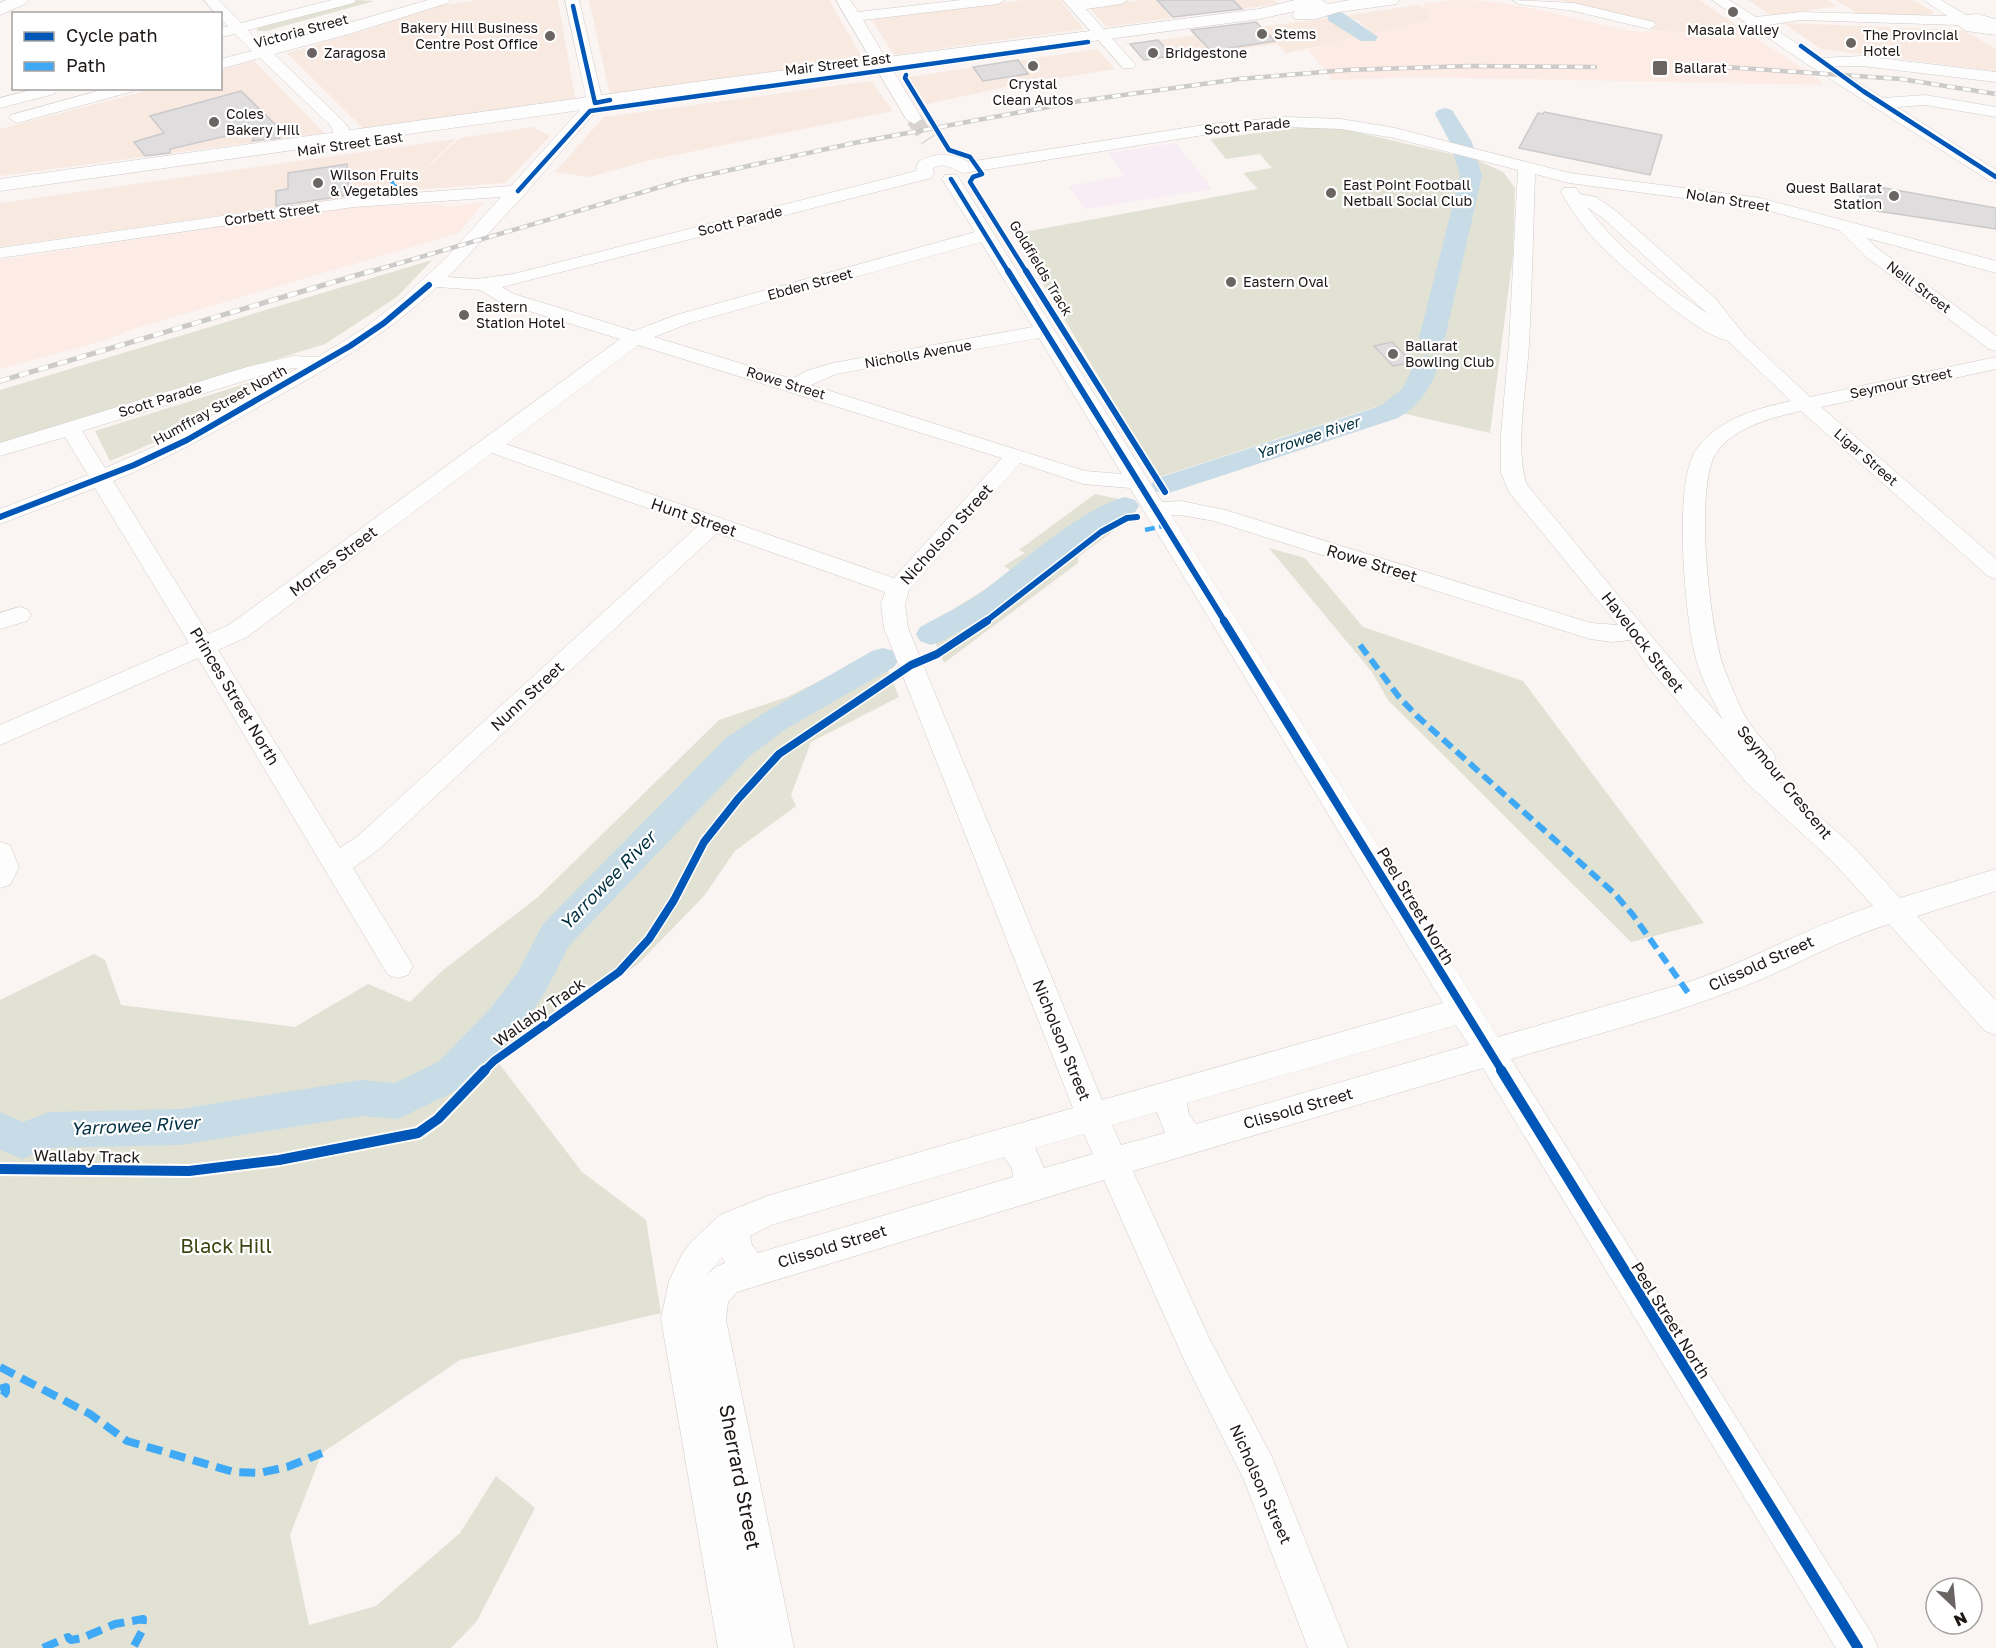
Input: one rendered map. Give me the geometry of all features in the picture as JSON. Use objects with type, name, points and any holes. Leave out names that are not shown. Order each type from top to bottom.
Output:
[{"type":"main road","points":[[0,10],[19,0]]},
{"type":"main road","points":[[1302,5],[1359,0]]},
{"type":"main road","points":[[1302,5],[1337,7],[1390,0]]},
{"type":"main road","name":"Mair Street East","points":[[0,192],[593,107],[1264,17],[1302,5]]},
{"type":"main road","name":"Mair Street East","points":[[0,185],[593,107]]},
{"type":"street","points":[[211,0],[336,122],[344,138]]},
{"type":"street","name":"Victoria Street","points":[[222,46],[251,41],[416,0]]},
{"type":"street","points":[[222,34],[251,41],[370,24],[442,0]]},
{"type":"street","points":[[843,0],[914,119]]},
{"type":"street","points":[[853,18],[956,3],[998,0]]},
{"type":"street","points":[[1073,3],[1121,0]]},
{"type":"street","points":[[1519,0],[1567,6],[1649,25]]},
{"type":"street","points":[[1719,0],[1801,46],[1822,54],[1872,62]]},
{"type":"street","points":[[1730,0],[1820,63],[1996,177]]},
{"type":"street","points":[[1931,0],[1961,20],[1966,26],[1987,24]]},
{"type":"street","points":[[1942,0],[1996,31]]},
{"type":"street","points":[[572,2],[593,107]]},
{"type":"street","points":[[1073,3],[1128,65]]},
{"type":"street","name":"Victoria Street","points":[[222,51],[355,4]]},
{"type":"street","points":[[1757,21],[1801,16],[1925,21],[1961,20]]},
{"type":"street","points":[[1987,24],[1996,37]]},
{"type":"street","points":[[222,63],[251,41]]},
{"type":"street","points":[[1801,46],[1820,63],[1850,60],[1996,77]]},
{"type":"street","points":[[0,103],[49,90]]},
{"type":"street","points":[[0,111],[77,90]]},
{"type":"street","points":[[17,118],[121,90]]},
{"type":"street","points":[[1882,103],[1925,100],[1996,112]]},
{"type":"street","name":"Humffray Street North","points":[[0,517],[101,478],[187,440],[322,363],[384,323],[437,277],[593,107]]},
{"type":"street","name":"Scott Parade","points":[[958,173],[1179,133],[1285,122],[1326,122],[1371,128],[1527,168]]},
{"type":"street","points":[[928,140],[940,160]]},
{"type":"street","points":[[940,160],[957,162],[958,173],[936,179],[925,174],[924,166],[940,160]]},
{"type":"street","name":"Nolan Street","points":[[1527,168],[1569,178],[1744,200],[1996,267]]},
{"type":"street","name":"Havelock Street","points":[[1527,168],[1519,343],[1512,434],[1513,476],[1524,496],[1636,631],[1654,657],[1761,781],[1818,830],[1855,867],[1996,1022]]},
{"type":"street","name":"Peel Street North","points":[[958,173],[986,236],[1858,1648]]},
{"type":"street","name":"Scott Parade","points":[[437,277],[483,284],[524,278],[555,268],[925,174]]},
{"type":"street","name":"Ligar Street","points":[[1569,178],[1572,198],[1582,215],[1599,234],[1700,320],[1738,340],[1996,571]]},
{"type":"street","name":"Corbett Street","points":[[0,253],[354,202],[518,191]]},
{"type":"street","name":"Neill Street","points":[[1845,226],[1871,252],[1996,345]]},
{"type":"street","name":"Ebden Street","points":[[636,337],[683,318],[986,236]]},
{"type":"street","name":"Scott Parade","points":[[437,277],[493,277],[555,268]]},
{"type":"street","points":[[521,301],[514,296],[513,288],[524,278]]},
{"type":"street","name":"Rowe Street","points":[[483,284],[507,298],[1088,478],[1141,490],[1181,508],[1217,516],[1590,631],[1654,657]]},
{"type":"street","name":"Nicholls Avenue","points":[[795,386],[813,375],[833,369],[1044,331]]},
{"type":"street","name":"Morres Street","points":[[0,736],[238,631],[636,337]]},
{"type":"street","name":"Scott Parade","points":[[0,450],[277,365],[301,362],[322,363]]},
{"type":"street","name":"Seymour Street","points":[[1806,403],[1996,363]]},
{"type":"street","name":"Seymour Crescent","points":[[1806,403],[1765,414],[1736,426],[1719,436],[1706,450],[1700,465],[1694,506],[1694,566],[1708,661],[1737,725],[1855,867]]},
{"type":"street","name":"Princes Street North","points":[[70,428],[338,864],[398,966]]},
{"type":"street","name":"Hunt Street","points":[[489,445],[898,588]]},
{"type":"street","name":"Nicholson Street","points":[[1016,455],[898,588],[893,598],[893,612],[904,649],[1094,1118],[1197,1350],[1258,1470],[1328,1648]]},
{"type":"street","name":"Nunn Street","points":[[338,864],[368,843],[713,524]]},
{"type":"street","name":"Rowe Street","points":[[1590,631],[1611,634],[1636,631]]},
{"type":"street","points":[[0,853],[5,867],[0,877]]},
{"type":"street","name":"Clissold Street","points":[[694,1309],[711,1295],[719,1284],[750,1270],[1702,989],[1847,926],[1996,880]]},
{"type":"street","points":[[694,1309],[682,1293],[693,1269],[711,1243],[732,1226],[767,1211],[1463,1010]]},
{"type":"street","points":[[1170,1096],[1174,1120],[1190,1140]]},
{"type":"street","points":[[1011,1141],[1027,1162],[1030,1174],[1029,1187]]},
{"type":"street","points":[[732,1226],[736,1251],[750,1270]]},
{"type":"street","name":"Sherrard Street","points":[[694,1309],[738,1648]]},
{"type":"street","name":"Sherrard Street","points":[[699,1351],[774,1648]]},
{"type":"shaded area","points":[[477,0],[558,0],[575,98],[363,128],[287,53],[437,6]]},
{"type":"shaded area","points":[[589,0],[829,0],[863,59],[610,94]]},
{"type":"shaded area","points":[[1024,0],[1060,0],[1084,29],[894,55],[872,20]]},
{"type":"shaded area","points":[[1141,0],[1274,0],[1278,4],[1106,27],[1089,7]]},
{"type":"shaded area","points":[[1454,0],[1487,1],[1536,9],[1630,31],[1708,33],[1741,28],[1820,80],[1823,85],[1416,77],[1333,80],[1308,49],[1430,19],[1424,4]]},
{"type":"shaded area","points":[[1557,0],[1699,0],[1741,28],[1708,33],[1652,31],[1648,21]]},
{"type":"shaded area","points":[[1748,0],[1827,0],[1837,6],[1772,16]]},
{"type":"shaded area","points":[[1836,0],[1913,0],[1934,12],[1927,18],[1860,15]]},
{"type":"shaded area","points":[[1417,5],[1426,9],[1430,19],[1373,34],[1358,20],[1344,16]]},
{"type":"shaded area","points":[[1329,18],[1357,38],[1286,53],[1277,44],[1144,61],[1130,44]]},
{"type":"shaded area","points":[[1783,23],[1963,30],[1996,49],[1996,71],[1821,49]]},
{"type":"shaded area","points":[[1097,49],[1115,69],[1010,86],[927,104],[908,77]]},
{"type":"shaded area","points":[[254,61],[324,133],[0,176],[0,129],[149,90],[222,90],[222,70]]},
{"type":"shaded area","points":[[871,81],[893,111],[650,160],[589,177],[555,172],[604,117]]},
{"type":"shaded area","points":[[533,127],[550,136],[505,183],[384,192],[0,247],[0,203],[456,139],[407,186],[460,138]]},
{"type":"shaded area","points":[[1176,143],[1212,189],[1086,209],[1068,186],[1125,176],[1108,153]]},
{"type":"shaded area","points":[[484,202],[459,233],[133,329],[106,340],[0,369],[0,260],[353,207],[438,204],[448,207]]},
{"type":"green space","points":[[356,0],[374,1],[266,31],[257,31],[257,28],[269,22]]},
{"type":"green space","points":[[428,0],[272,47],[269,45]]},
{"type":"green space","points":[[1305,127],[1338,128],[1477,160],[1503,172],[1515,188],[1513,255],[1490,433],[1375,407],[1159,477],[1013,234],[1258,189],[1243,173],[1272,168],[1260,154],[1226,159],[1210,139]]},
{"type":"green space","points":[[432,260],[397,297],[325,344],[0,445],[0,390]]},
{"type":"green space","points":[[277,374],[153,443],[110,461],[95,431]]},
{"type":"green space","points":[[1095,494],[1119,499],[1132,509],[1123,524],[1078,557],[1078,563],[944,663],[928,625],[1013,572],[1004,566],[1025,553],[1019,550]]},
{"type":"green space","points":[[1269,548],[1305,558],[1363,627],[1523,681],[1704,923],[1631,942],[1388,700],[1372,672]]},
{"type":"green space","name":"Black Hill","points":[[880,651],[899,697],[811,742],[791,795],[796,806],[735,851],[704,896],[638,964],[497,1061],[582,1172],[646,1220],[661,1313],[460,1360],[322,1453],[290,1535],[309,1625],[376,1606],[460,1533],[496,1476],[535,1508],[477,1621],[451,1648],[0,1648],[0,1000],[94,954],[105,960],[121,1005],[295,1027],[368,984],[410,1002],[442,971],[538,897],[719,720],[787,697]]},
{"type":"building","points":[[1157,0],[1233,0],[1242,9],[1173,17]]},
{"type":"building","points":[[1256,22],[1275,41],[1211,51],[1191,30]]},
{"type":"building","name":"Bridgestone","points":[[1158,40],[1172,56],[1144,60],[1130,44]]},
{"type":"building","points":[[1018,60],[1028,74],[983,81],[973,67]]},
{"type":"building","name":"Coles Bakery Hill","points":[[241,91],[279,128],[280,138],[252,141],[260,128],[170,149],[170,153],[145,156],[134,142],[164,133],[150,116]]},
{"type":"building","points":[[1544,112],[1662,135],[1650,175],[1519,148],[1538,113],[1543,114]]},
{"type":"building","name":"Wilson Fruits & Vegetables","points":[[347,164],[349,195],[276,206],[276,191],[288,189],[288,173]]},
{"type":"building","name":"Quest Ballarat Station","points":[[1862,184],[1996,208],[1996,229],[1858,208]]},
{"type":"building","name":"Ballarat Bowling Club","points":[[1392,342],[1412,362],[1393,366],[1374,346]]},
{"type":"waterway","name":"Yarrowee River","points":[[1336,17],[1368,37]]},
{"type":"waterway","name":"Yarrowee River","points":[[1432,338],[1471,176],[1461,142],[1445,114]]},
{"type":"waterway","name":"Yarrowee River","points":[[1165,485],[1389,412],[1404,403],[1414,392],[1426,363]]},
{"type":"waterway","name":"Yarrowee River","points":[[931,634],[988,602],[1090,526],[1125,506]]},
{"type":"waterway","name":"Yarrowee River","points":[[0,1130],[22,1141],[49,1130],[180,1127],[361,1098],[398,1101],[452,1074],[502,1023],[531,983],[556,935],[739,746],[775,721],[883,659]]},
{"type":"tunnel","points":[[914,119],[928,140]]},
{"type":"railway","points":[[366,273],[684,180],[854,143],[1080,101],[1239,79],[1346,70],[1470,66],[1595,67]]},
{"type":"railway","points":[[1724,67],[1901,79],[1996,94]]},
{"type":"railway","points":[[0,381],[371,271]]},
{"type":"marked path","points":[[392,181],[393,185],[398,188],[398,193]]},
{"type":"marked path","points":[[1145,530],[1163,526]]},
{"type":"marked path","points":[[1360,645],[1399,697],[1417,716],[1614,893],[1633,915],[1689,994]]},
{"type":"marked path","points":[[0,1367],[90,1414],[127,1441],[234,1472],[259,1473],[287,1467],[322,1453]]},
{"type":"marked path","points":[[0,1389],[6,1387],[6,1392],[0,1400]]},
{"type":"marked path","points":[[43,1648],[68,1637],[71,1640],[79,1639],[115,1624],[143,1619],[142,1631],[133,1648]]},
{"type":"cycle path","points":[[573,6],[595,103],[610,100]]},
{"type":"cycle path","points":[[518,191],[590,111],[1088,42]]},
{"type":"cycle path","points":[[1801,46],[1863,91],[1996,177]]},
{"type":"cycle path","name":"Goldfields Track","points":[[906,75],[905,78],[949,150],[970,157],[982,174],[973,177],[970,182],[1165,492]]},
{"type":"cycle path","points":[[951,179],[1858,1648]]},
{"type":"cycle path","points":[[0,517],[134,465],[187,440],[350,346],[384,323],[429,285]]},
{"type":"cycle path","name":"Wallaby Track","points":[[0,1169],[189,1171],[279,1160],[418,1133],[438,1119],[494,1061],[619,972],[649,939],[674,900],[704,842],[738,799],[779,754],[911,665],[937,654],[974,630],[1101,532],[1127,518],[1137,517]]},
{"type":"place","name":"Masala Valley","points":[[1733,12]]},
{"type":"place","name":"Stems","points":[[1262,34]]},
{"type":"place","name":"Bakery Hill Business Centre Post Office","points":[[550,36]]},
{"type":"place","name":"The Provincial Hotel","points":[[1851,43]]},
{"type":"place","name":"Zaragosa","points":[[312,53]]},
{"type":"place","name":"Bridgestone","points":[[1153,53]]},
{"type":"place","name":"Crystal Clean Autos","points":[[1033,66]]},
{"type":"place","name":"Ballarat","points":[[1660,68]]},
{"type":"place","name":"Coles Bakery Hill","points":[[214,122]]},
{"type":"place","name":"Wilson Fruits & Vegetables","points":[[318,183]]},
{"type":"place","name":"East Point Football Netball Social Club","points":[[1331,193]]},
{"type":"place","name":"Quest Ballarat Station","points":[[1894,196]]},
{"type":"place","name":"Eastern Oval","points":[[1231,282]]},
{"type":"place","name":"Eastern Station Hotel","points":[[464,315]]},
{"type":"place","name":"Ballarat Bowling Club","points":[[1393,354]]}]
